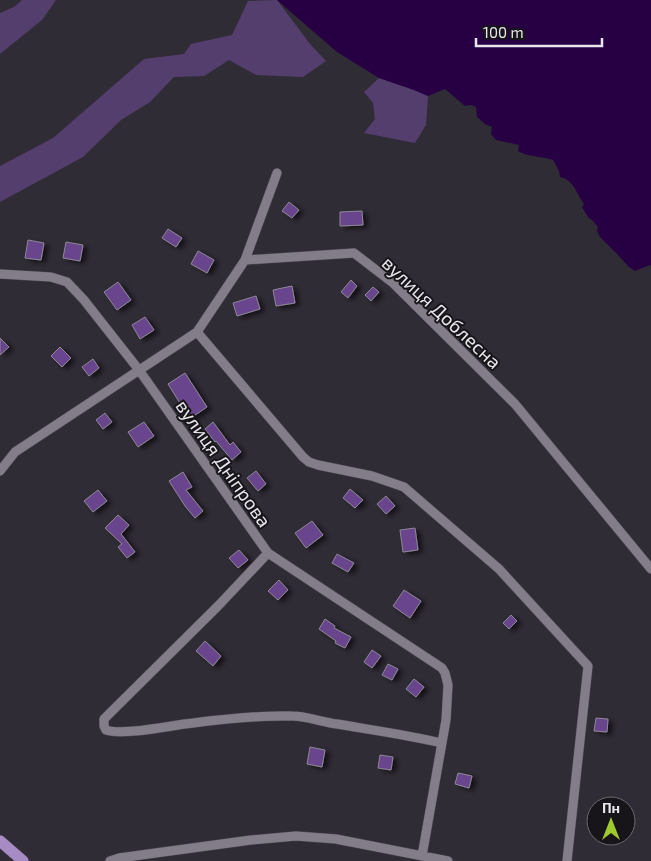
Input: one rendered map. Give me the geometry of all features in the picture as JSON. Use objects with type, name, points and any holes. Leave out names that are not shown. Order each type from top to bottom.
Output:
[{"type":"main road","points":[[0,841],[23,861]]},
{"type":"street","points":[[0,471],[15,452],[197,332],[245,260],[277,173]]},
{"type":"street","name":"вулиця Доблесна","points":[[245,260],[354,254],[362,259],[393,283],[515,404],[651,569]]},
{"type":"street","name":"вулиця Дніпрова","points":[[0,274],[51,277],[67,282],[84,300],[139,370],[268,553],[442,668],[448,685],[446,720],[442,743]]},
{"type":"street","points":[[197,332],[303,457],[309,462],[318,465],[372,476],[404,487],[499,569],[588,666],[567,861]]},
{"type":"street","points":[[268,553],[218,606],[104,719],[106,730],[112,732],[131,731],[257,716],[294,716],[442,743],[422,856]]},
{"type":"street","points":[[110,861],[251,840],[296,836],[336,839],[448,861]]},
{"type":"shaded area","points":[[22,0],[56,0],[42,20],[0,54],[0,13],[14,7]]},
{"type":"shaded area","points":[[277,0],[310,44],[326,61],[303,77],[256,75],[229,60],[204,76],[174,77],[150,102],[121,120],[83,157],[0,202],[0,166],[53,138],[144,59],[184,54],[191,44],[232,35],[248,1]]},
{"type":"shaded area","points":[[277,0],[651,0],[651,265],[635,271],[600,237],[597,231],[598,227],[588,217],[582,207],[584,204],[569,181],[560,177],[553,160],[522,153],[518,151],[519,145],[496,140],[491,134],[492,127],[477,117],[476,107],[471,105],[465,106],[445,89],[428,96],[379,78],[337,52]]},
{"type":"shaded area","points":[[379,78],[428,96],[426,125],[415,143],[364,133],[375,119],[373,103],[364,92]]},
{"type":"building","points":[[289,202],[299,210],[292,218],[282,211]]},
{"type":"building","points":[[362,211],[363,225],[340,226],[340,212]]},
{"type":"building","points":[[168,229],[182,238],[176,247],[162,238]]},
{"type":"building","points":[[28,240],[44,243],[41,260],[25,258]]},
{"type":"building","points":[[66,242],[83,245],[80,261],[63,258]]},
{"type":"building","points":[[198,251],[214,260],[207,273],[191,264]]},
{"type":"building","points":[[351,280],[357,286],[348,298],[341,292]]},
{"type":"building","points":[[118,282],[131,300],[117,310],[104,292]]},
{"type":"building","points":[[292,286],[295,303],[276,306],[273,290]]},
{"type":"building","points":[[373,287],[379,292],[371,301],[365,295]]},
{"type":"building","points":[[256,296],[260,309],[237,316],[233,303]]},
{"type":"building","points":[[145,317],[154,330],[140,339],[132,325]]},
{"type":"building","points":[[0,338],[9,347],[0,355]]},
{"type":"building","points":[[60,347],[71,358],[62,367],[51,356]]},
{"type":"building","points":[[93,359],[99,368],[89,376],[82,367]]},
{"type":"building","points":[[185,373],[207,407],[188,420],[179,407],[181,405],[168,384]]},
{"type":"building","points":[[105,413],[112,422],[103,429],[96,420]]},
{"type":"building","points":[[144,422],[154,436],[138,447],[128,432]]},
{"type":"building","points":[[213,422],[230,445],[233,442],[241,452],[232,460],[205,429]]},
{"type":"building","points":[[256,471],[266,484],[258,491],[247,478]]},
{"type":"building","points":[[183,472],[192,487],[186,490],[203,511],[195,518],[169,481]]},
{"type":"building","points":[[350,489],[363,500],[355,508],[343,498]]},
{"type":"building","points":[[98,490],[107,501],[93,512],[84,501]]},
{"type":"building","points":[[386,496],[395,506],[386,514],[377,504]]},
{"type":"building","points":[[118,515],[129,525],[121,534],[135,552],[127,558],[118,547],[122,544],[105,528]]},
{"type":"building","points":[[312,521],[323,535],[306,548],[295,533]]},
{"type":"building","points":[[415,528],[418,550],[403,552],[400,530]]},
{"type":"building","points":[[239,550],[248,560],[238,568],[229,558]]},
{"type":"building","points":[[337,554],[354,563],[348,572],[332,563]]},
{"type":"building","points":[[279,580],[288,590],[278,600],[268,591]]},
{"type":"building","points":[[404,590],[421,601],[410,618],[393,606]]},
{"type":"building","points":[[511,615],[517,621],[509,629],[503,623]]},
{"type":"building","points":[[325,619],[335,626],[334,628],[351,637],[345,648],[335,643],[336,641],[319,629]]},
{"type":"building","points":[[205,641],[221,656],[213,666],[196,651]]},
{"type":"building","points":[[372,650],[381,656],[372,668],[364,662]]},
{"type":"building","points":[[388,664],[398,669],[392,680],[382,675]]},
{"type":"building","points":[[414,679],[424,687],[416,697],[406,689]]},
{"type":"building","points":[[596,718],[608,719],[607,732],[594,731]]},
{"type":"building","points":[[310,747],[325,750],[322,767],[307,764]]},
{"type":"building","points":[[380,755],[393,757],[391,770],[378,768]]},
{"type":"building","points":[[458,773],[472,776],[469,788],[455,784]]}]
